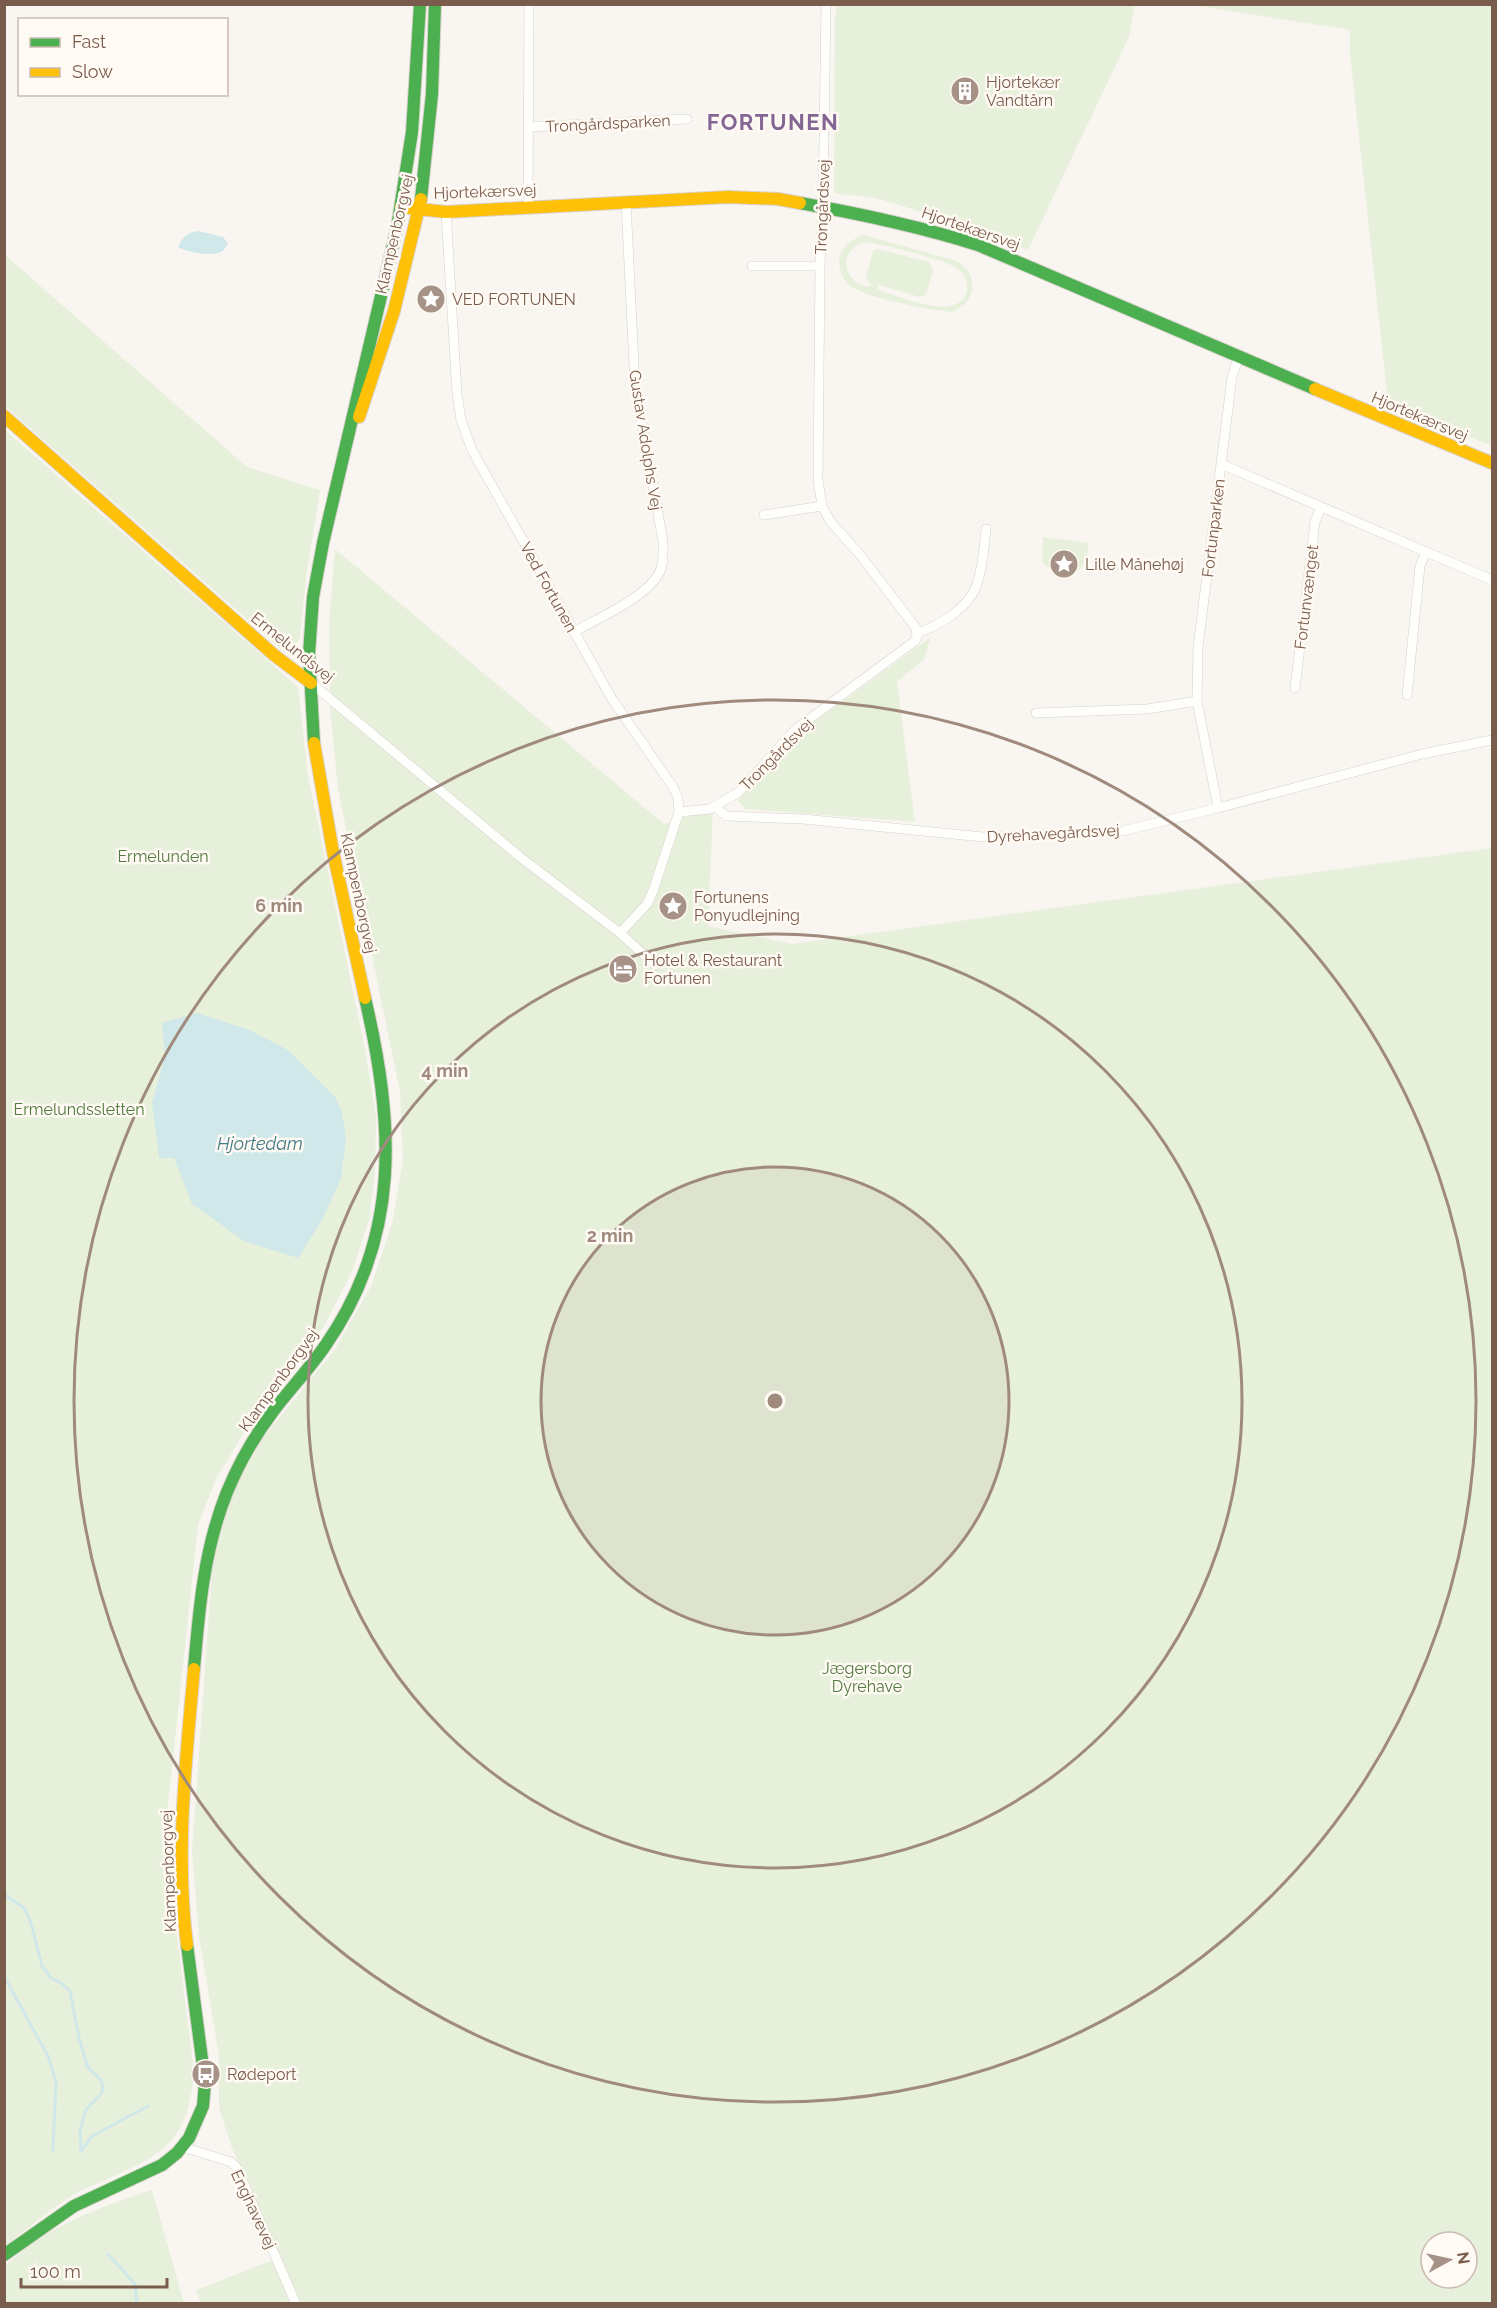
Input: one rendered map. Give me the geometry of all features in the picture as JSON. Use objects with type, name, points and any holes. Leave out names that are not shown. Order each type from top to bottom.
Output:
[{"type":"street","name":"Klampenborgvej","points":[[4,2255],[53,2219],[81,2202],[156,2170],[171,2160],[183,2147],[201,2114],[206,2074],[184,1913],[182,1802],[204,1575],[225,1496],[242,1460],[268,1418],[319,1355],[353,1296],[369,1258],[380,1217],[387,1178],[387,1105],[379,1055],[349,928],[324,802],[314,737],[311,616],[318,568],[391,260],[401,207],[416,77],[420,4]]},
{"type":"street","name":"Klampenborgvej","points":[[343,463],[394,311],[420,209],[432,94],[435,4]]},
{"type":"street","name":"Trongårdsparken","points":[[528,206],[529,4]]},
{"type":"street","name":"Trongårdsvej","points":[[679,812],[715,807],[739,792],[796,729],[915,641],[918,633],[861,556],[830,521],[822,506],[818,480],[826,4]]},
{"type":"street","name":"Trongårdsparken","points":[[529,127],[687,119]]},
{"type":"street","name":"Hjortekærsvej","points":[[401,207],[446,212],[728,197],[778,199],[823,206],[926,228],[978,245],[1492,463]]},
{"type":"street","name":"Gustav Adolphs Vej","points":[[574,632],[641,593],[655,580],[661,570],[663,558],[663,541],[635,387],[626,202]]},
{"type":"street","name":"Ved Fortunen","points":[[446,212],[457,394],[461,420],[472,450],[612,699],[674,787],[679,812]]},
{"type":"street","name":"Trongårdsvej","points":[[752,267],[820,266]]},
{"type":"street","name":"Fortunparken","points":[[1218,808],[1197,701],[1198,647],[1232,377],[1239,356]]},
{"type":"street","name":"Ermelundsvej","points":[[4,416],[274,655],[512,849],[620,933]]},
{"type":"street","points":[[1221,464],[1492,580]]},
{"type":"street","points":[[764,515],[822,506]]},
{"type":"street","name":"Fortunvænget","points":[[1295,688],[1315,522],[1321,507]]},
{"type":"street","name":"Trongårdsvej","points":[[918,633],[933,627],[966,603],[972,595],[977,584],[987,529]]},
{"type":"street","points":[[1407,695],[1420,566],[1426,552]]},
{"type":"street","points":[[1036,713],[1147,709],[1197,701]]},
{"type":"street","name":"Dyrehavegårdsvej","points":[[715,807],[726,816],[803,819],[983,837],[1122,831],[1422,754],[1492,740]]},
{"type":"street","points":[[655,965],[620,933],[647,904],[679,812]]},
{"type":"street","name":"Enghavevej","points":[[183,2147],[231,2162],[237,2168],[296,2304]]},
{"type":"green space","points":[[1338,4],[1344,6],[1345,4],[1492,5],[1492,446],[1388,402],[1350,54],[1350,30],[1193,5]]},
{"type":"green space","points":[[837,5],[1135,5],[1129,37],[1028,250],[962,224],[876,198],[834,193]]},
{"type":"green space","points":[[863,235],[957,261],[971,277],[972,290],[967,302],[950,312],[880,298],[847,283],[840,270],[840,256],[850,242]],"holes":[[[865,242],[899,249],[952,265],[964,275],[967,283],[963,300],[954,305],[942,307],[913,302],[877,289],[879,285],[920,297],[926,295],[933,270],[929,262],[877,249],[873,251],[866,278],[871,284],[870,287],[861,284],[853,279],[846,266],[850,252]]]},
{"type":"green space","points":[[5,255],[247,467],[320,490],[306,577],[300,638],[293,648],[282,650],[5,406]]},
{"type":"green space","name":"Ermelunden","points":[[5,430],[298,687],[308,775],[365,1049],[376,1115],[375,1172],[369,1221],[352,1272],[323,1328],[256,1413],[216,1479],[198,1525],[168,1805],[170,1881],[194,2073],[186,2115],[179,2130],[159,2152],[128,2170],[75,2194],[5,2246]]},
{"type":"green space","points":[[1043,537],[1088,543],[1087,561],[1076,573],[1057,575],[1042,562]]},
{"type":"green space","name":"Jægersborg Dyrehave","points":[[335,549],[664,824],[713,808],[708,926],[792,944],[1492,848],[1492,2303],[201,2304],[196,2290],[281,2257],[232,2148],[219,2108],[219,2056],[199,1936],[192,1852],[212,1570],[229,1498],[263,1438],[335,1349],[371,1286],[392,1224],[403,1160],[400,1092],[338,789],[330,708],[329,623]]},
{"type":"green space","points":[[931,637],[924,659],[897,682],[915,822],[745,809],[738,800],[788,741]]},
{"type":"green space","points":[[152,2190],[184,2303],[5,2303],[5,2267],[20,2253],[37,2240],[73,2220]]},
{"type":"water","points":[[198,231],[223,237],[228,243],[223,251],[214,254],[198,253],[178,247],[186,236]]},
{"type":"water","name":"Hjortedam","points":[[197,1013],[249,1030],[288,1050],[335,1097],[342,1112],[346,1138],[341,1179],[322,1220],[298,1258],[244,1241],[192,1204],[174,1158],[159,1158],[152,1103],[165,1056],[162,1023]]},
{"type":"waterway","points":[[4,1894],[24,1908],[31,1923],[42,1966],[51,1978],[70,1991],[79,2038],[88,2068],[101,2080],[103,2089],[101,2094],[85,2111],[80,2132],[81,2151]]},
{"type":"waterway","points":[[4,1976],[48,2056],[56,2082],[53,2150]]},
{"type":"waterway","points":[[81,2151],[92,2136],[148,2106]]},
{"type":"waterway","points":[[108,2254],[135,2284],[137,2304]]},
{"type":"traffic: fast","points":[[314,743],[309,654],[313,597],[323,543],[397,228],[412,132],[420,4]]},
{"type":"traffic: fast","points":[[421,199],[432,94],[435,4]]},
{"type":"traffic: fast","points":[[800,203],[890,221],[978,245],[1315,389]]},
{"type":"traffic: fast","points":[[194,1669],[208,1557],[227,1492],[260,1429],[325,1346],[350,1305],[368,1263],[379,1220],[385,1177],[385,1134],[382,1089],[365,998]]},
{"type":"traffic: fast","points":[[4,2255],[74,2206],[162,2165],[177,2153],[189,2138],[203,2106],[205,2082],[187,1945]]},
{"type":"traffic: slow","points":[[401,207],[446,212],[728,197],[778,199],[800,203]]},
{"type":"traffic: slow","points":[[359,417],[394,311],[421,199]]},
{"type":"traffic: slow","points":[[1315,389],[1492,463]]},
{"type":"traffic: slow","points":[[4,416],[274,655],[311,683]]},
{"type":"traffic: slow","points":[[314,743],[333,852],[365,998]]},
{"type":"traffic: slow","points":[[187,1945],[182,1841],[185,1772],[194,1669]]},
{"type":"place","name":"Hjortekær Vandtårn","points":[[965,91]]},
{"type":"place","name":"VED FORTUNEN","points":[[431,299]]},
{"type":"place","name":"Lille Månehøj","points":[[1064,564]]},
{"type":"place","name":"Fortunens Ponyudlejning","points":[[673,906]]},
{"type":"place","name":"Hotel & Restaurant Fortunen","points":[[623,969]]},
{"type":"place","name":"Rødeport","points":[[206,2074]]},
{"type":"district","name":"FORTUNEN","points":[[773,122]]},
{"type":"park label","name":"Ermelundssletten","points":[[79,1109]]}]
